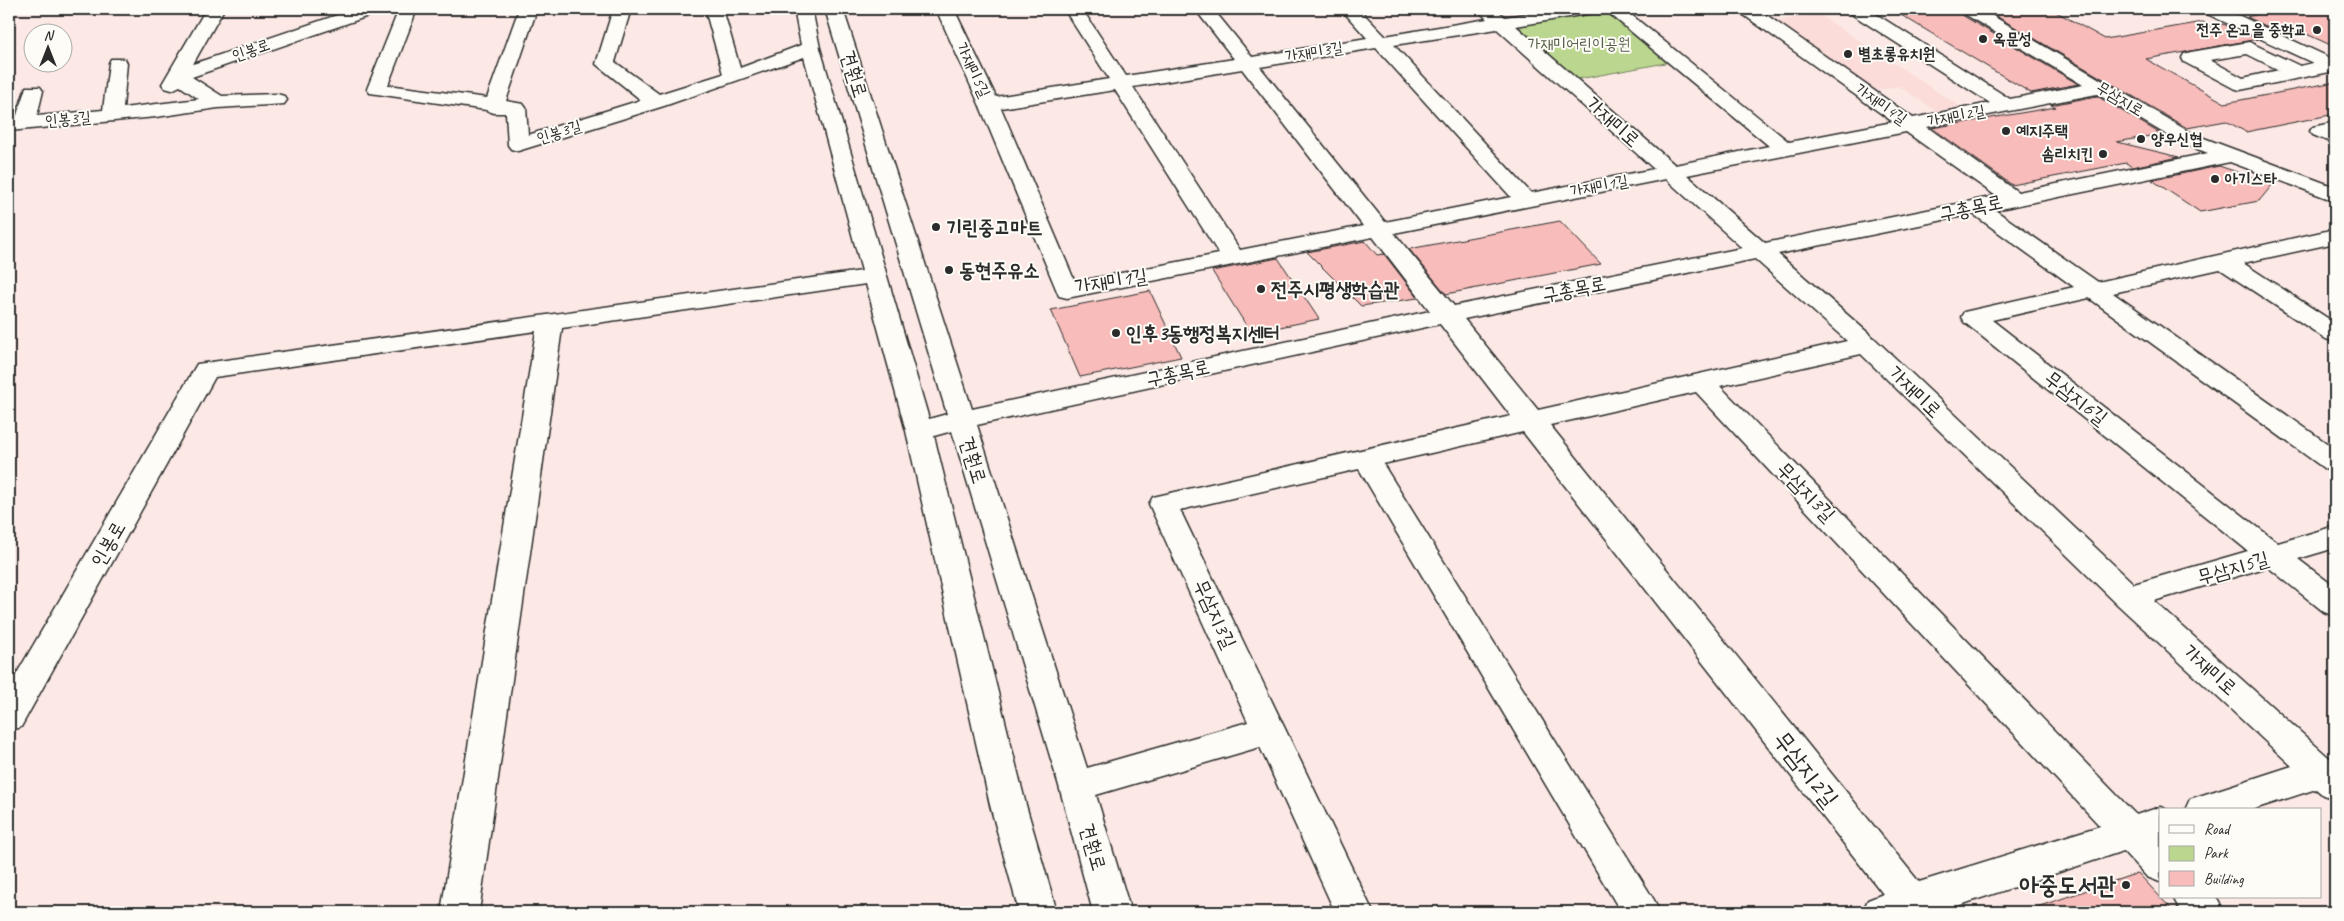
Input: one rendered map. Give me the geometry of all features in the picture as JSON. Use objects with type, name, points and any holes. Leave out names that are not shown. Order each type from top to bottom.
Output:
[{"type":"street","points":[[156,112],[215,9]]},
{"type":"street","name":"인봉로","points":[[177,76],[371,9]]},
{"type":"street","name":"인봉3길","points":[[408,9],[377,89],[494,107],[516,108],[518,145],[733,78],[811,48]]},
{"type":"street","points":[[494,107],[528,9]]},
{"type":"street","points":[[622,9],[605,64],[657,102]]},
{"type":"street","points":[[714,9],[733,78]]},
{"type":"street","name":"견훤로","points":[[802,9],[874,276],[919,431],[1008,805],[1038,912]]},
{"type":"street","name":"견훤로","points":[[834,9],[955,393],[960,420],[1076,786],[1112,912]]},
{"type":"street","name":"가재미5길","points":[[945,9],[989,104]]},
{"type":"street","name":"가재미3길","points":[[1204,9],[1379,230]]},
{"type":"street","name":"가재미3길","points":[[1350,9],[1528,200]]},
{"type":"street","points":[[1494,15],[1587,9]]},
{"type":"street","points":[[1612,9],[1786,150]]},
{"type":"street","name":"가재미4길","points":[[1747,9],[2014,200]]},
{"type":"street","name":"가재미2길","points":[[1856,9],[2008,106]]},
{"type":"street","name":"무삼지로","points":[[1969,9],[2186,138],[2335,194]]},
{"type":"street","points":[[2211,9],[2333,66]]},
{"type":"street","points":[[1077,15],[1234,258]]},
{"type":"street","name":"가재미3길","points":[[989,104],[1381,41],[1494,15]]},
{"type":"street","name":"가재미로","points":[[1494,15],[1866,345],[2130,597],[2329,778]]},
{"type":"street","name":"인봉3길","points":[[112,116],[118,64]]},
{"type":"street","points":[[2298,72],[2333,66]]},
{"type":"street","points":[[177,76],[218,102]]},
{"type":"street","name":"가재미2길","points":[[1670,172],[2101,87]]},
{"type":"street","name":"인봉3길","points":[[17,124],[33,91]]},
{"type":"street","name":"인봉3길","points":[[17,124],[156,112],[218,102],[277,100]]},
{"type":"street","name":"가재미1길","points":[[989,104],[1067,291],[1670,172]]},
{"type":"street","points":[[2335,128],[2320,131],[2335,138]]},
{"type":"street","name":"구총목로","points":[[919,431],[960,420],[1447,315],[2231,156]]},
{"type":"street","points":[[1977,207],[2335,462]]},
{"type":"street","points":[[1379,230],[1530,420]]},
{"type":"street","name":"무삼지6길","points":[[2276,556],[1973,316],[2335,236]]},
{"type":"street","points":[[2224,261],[2335,334]]},
{"type":"street","points":[[460,912],[550,323],[874,276]]},
{"type":"street","name":"인봉로","points":[[9,717],[206,370],[550,323]]},
{"type":"street","name":"무삼지3길","points":[[1354,912],[1164,504],[1866,345]]},
{"type":"street","name":"무삼지3길","points":[[1702,382],[1910,602],[2145,828]]},
{"type":"street","name":"무삼지2길","points":[[1530,420],[1700,636],[1904,909],[2145,828]]},
{"type":"street","points":[[1366,458],[1641,912]]},
{"type":"street","name":"무삼지5길","points":[[2130,597],[2276,556],[2335,537]]},
{"type":"street","points":[[2276,556],[2335,604]]},
{"type":"street","points":[[1076,786],[1269,730]]},
{"type":"street","points":[[2210,808],[2329,778]]},
{"type":"street","points":[[2145,828],[2159,863]]},
{"type":"street","points":[[2192,898],[2205,912]]},
{"type":"shaded area","name":"별초롱유치원","points":[[1818,14],[1961,107],[1936,111],[1899,86],[1869,92],[1771,22]]},
{"type":"green space","name":"가재미어린이공원","points":[[1587,9],[1613,9],[1676,61],[1568,81],[1501,22]]},
{"type":"building","points":[[1891,9],[1958,9],[1962,15],[2078,84],[2031,93]]},
{"type":"building","points":[[1984,9],[2051,9],[2105,39],[2203,22],[2212,27],[2223,24],[2258,39],[2146,59],[2225,103],[2335,82],[2335,114],[2246,132],[2226,121],[2187,128]]},
{"type":"building","name":"전주 온고을 중학교","points":[[2278,9],[2335,9],[2335,47],[2302,32],[2285,35],[2247,17]]},
{"type":"building","points":[[2097,96],[2161,134],[2117,142],[2179,157],[2132,167],[2126,163],[2012,185],[1932,128],[2056,107],[2051,105]]},
{"type":"building","points":[[2219,166],[2273,184],[2259,201],[2200,212],[2152,180]]},
{"type":"building","points":[[1560,221],[1601,264],[1446,294],[1409,249]]},
{"type":"building","points":[[1365,241],[1377,255],[1384,254],[1418,298],[1361,306],[1307,252]]},
{"type":"building","points":[[1278,258],[1319,319],[1251,333],[1212,271]]},
{"type":"building","name":"인후3동행정복지센터","points":[[1150,291],[1181,357],[1080,377],[1051,310]]},
{"type":"building","name":"아중도서관","points":[[2138,873],[2159,898],[2174,912],[2034,912],[2034,908]]},
{"type":"place","name":"전주 온고을 중학교","points":[[2317,30]]},
{"type":"place","name":"옥문성","points":[[1983,39]]},
{"type":"place","name":"별초롱유치원","points":[[1848,54]]},
{"type":"place","name":"예지주택","points":[[2006,131]]},
{"type":"place","name":"양우신협","points":[[2141,139]]},
{"type":"place","name":"솜리치킨","points":[[2103,154]]},
{"type":"place","name":"아기스타","points":[[2215,179]]},
{"type":"place","name":"기린중고마트","points":[[936,227]]},
{"type":"place","name":"동현주유소","points":[[949,270]]},
{"type":"place","name":"전주시평생학습관","points":[[1261,289]]},
{"type":"place","name":"인후3동행정복지센터","points":[[1116,333]]},
{"type":"place","name":"아중도서관","points":[[2126,885]]}]
